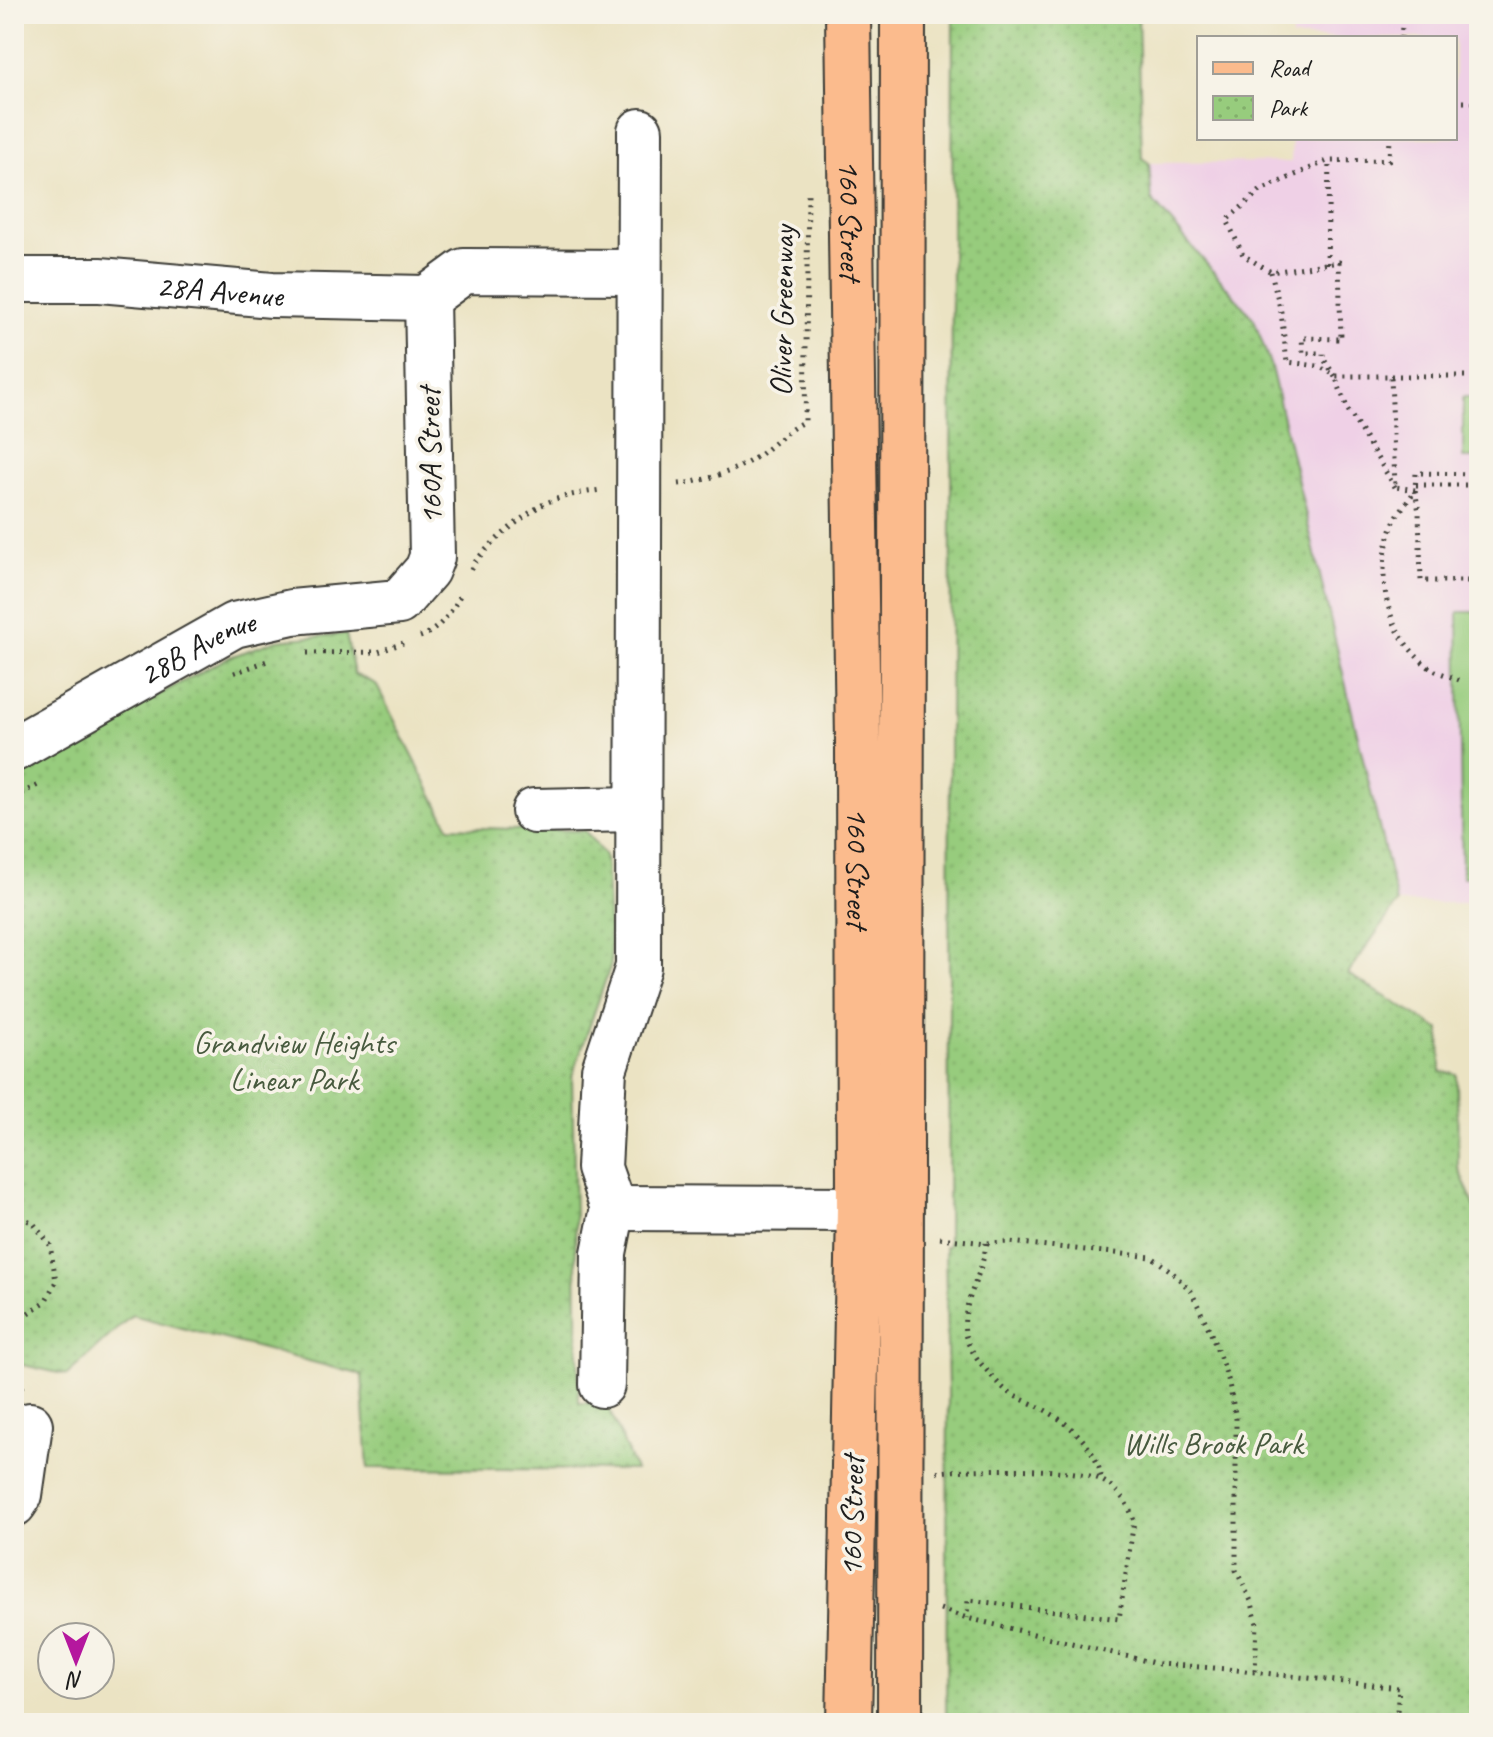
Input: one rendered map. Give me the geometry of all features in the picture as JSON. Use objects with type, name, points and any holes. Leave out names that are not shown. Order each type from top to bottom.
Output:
[{"type":"main road","name":"160 Street","points":[[848,14],[858,744],[859,1209],[849,1723]]},
{"type":"main road","name":"160 Street","points":[[900,1723],[903,14]]},
{"type":"street","points":[[602,1385],[604,1253],[613,1208],[599,1168],[604,1070],[638,967],[640,131]]},
{"type":"street","points":[[427,298],[464,271],[638,272]]},
{"type":"street","name":"28A Avenue","points":[[14,280],[100,280],[272,295],[427,298]]},
{"type":"street","name":"160A Street","points":[[399,602],[427,570],[432,557],[427,298]]},
{"type":"street","name":"28B Avenue","points":[[14,749],[234,625],[292,612],[399,602]]},
{"type":"street","points":[[534,811],[638,809]]},
{"type":"street","points":[[613,1208],[859,1209]]},
{"type":"street","points":[[14,1504],[20,1495],[30,1425]]},
{"type":"path","points":[[1401,36],[1403,14]]},
{"type":"path","points":[[1457,102],[1479,102]]},
{"type":"path","points":[[1390,140],[1389,160],[1329,161],[1261,190],[1227,220],[1243,255],[1271,272],[1339,262],[1341,339],[1302,338],[1303,353],[1323,353],[1348,410],[1395,487]]},
{"type":"path","points":[[1327,264],[1329,161]]},
{"type":"path","name":"Oliver Greenway","points":[[467,578],[476,558],[541,506],[573,495],[618,487],[686,483],[717,475],[755,458],[791,428],[805,421],[808,183]]},
{"type":"path","points":[[1271,272],[1281,312],[1287,362],[1318,366],[1335,376],[1479,376]]},
{"type":"path","points":[[1391,376],[1395,487]]},
{"type":"path","points":[[1479,474],[1416,473],[1415,488],[1419,512],[1421,581],[1479,581]]},
{"type":"path","points":[[1395,487],[1479,485]]},
{"type":"path","points":[[1415,488],[1392,525],[1385,557],[1383,582],[1389,615],[1407,646],[1432,669],[1459,680]]},
{"type":"path","points":[[302,653],[378,652],[427,634],[455,607],[461,593]]},
{"type":"path","points":[[224,679],[275,658]]},
{"type":"path","points":[[14,797],[47,779]]},
{"type":"path","points":[[14,1212],[34,1224],[50,1245],[56,1281],[45,1302],[14,1322]]},
{"type":"path","points":[[930,1237],[1152,1257],[1191,1291],[1228,1379],[1236,1418],[1236,1570],[1252,1603],[1257,1624],[1255,1673]]},
{"type":"path","points":[[986,1243],[967,1310],[965,1334],[970,1346],[998,1383],[1012,1395],[1041,1407],[1071,1427],[1100,1466],[1102,1482]]},
{"type":"path","points":[[932,1472],[1063,1472],[1097,1478],[1115,1490],[1129,1506],[1134,1521],[1119,1619],[968,1600],[967,1618]]},
{"type":"path","points":[[932,1607],[1159,1664],[1399,1688],[1396,1723]]},
{"type":"shaded area","points":[[1292,14],[1479,14],[1479,903],[1397,903],[1271,367],[1254,319],[1152,200],[1149,163],[1291,162],[1292,140],[1457,140],[1457,36],[1292,36]]},
{"type":"green space","name":"Wills Brook Park","points":[[953,14],[1138,14],[1142,158],[1149,163],[1152,200],[1254,319],[1271,367],[1397,903],[1348,974],[1440,1030],[1441,1072],[1457,1074],[1458,1168],[1479,1216],[1479,1723],[946,1723],[948,1394],[945,1246],[948,1246]]},
{"type":"green space","points":[[1463,397],[1479,397],[1479,458],[1463,458]]},
{"type":"green space","points":[[1458,612],[1479,612],[1479,877],[1462,877]]},
{"type":"green space","name":"Grandview Heights Linear Park","points":[[346,634],[354,674],[376,684],[449,827],[585,831],[605,856],[611,964],[572,1077],[579,1403],[607,1403],[635,1470],[368,1468],[362,1375],[132,1315],[67,1375],[14,1363],[14,772],[227,658],[277,640]]}]
